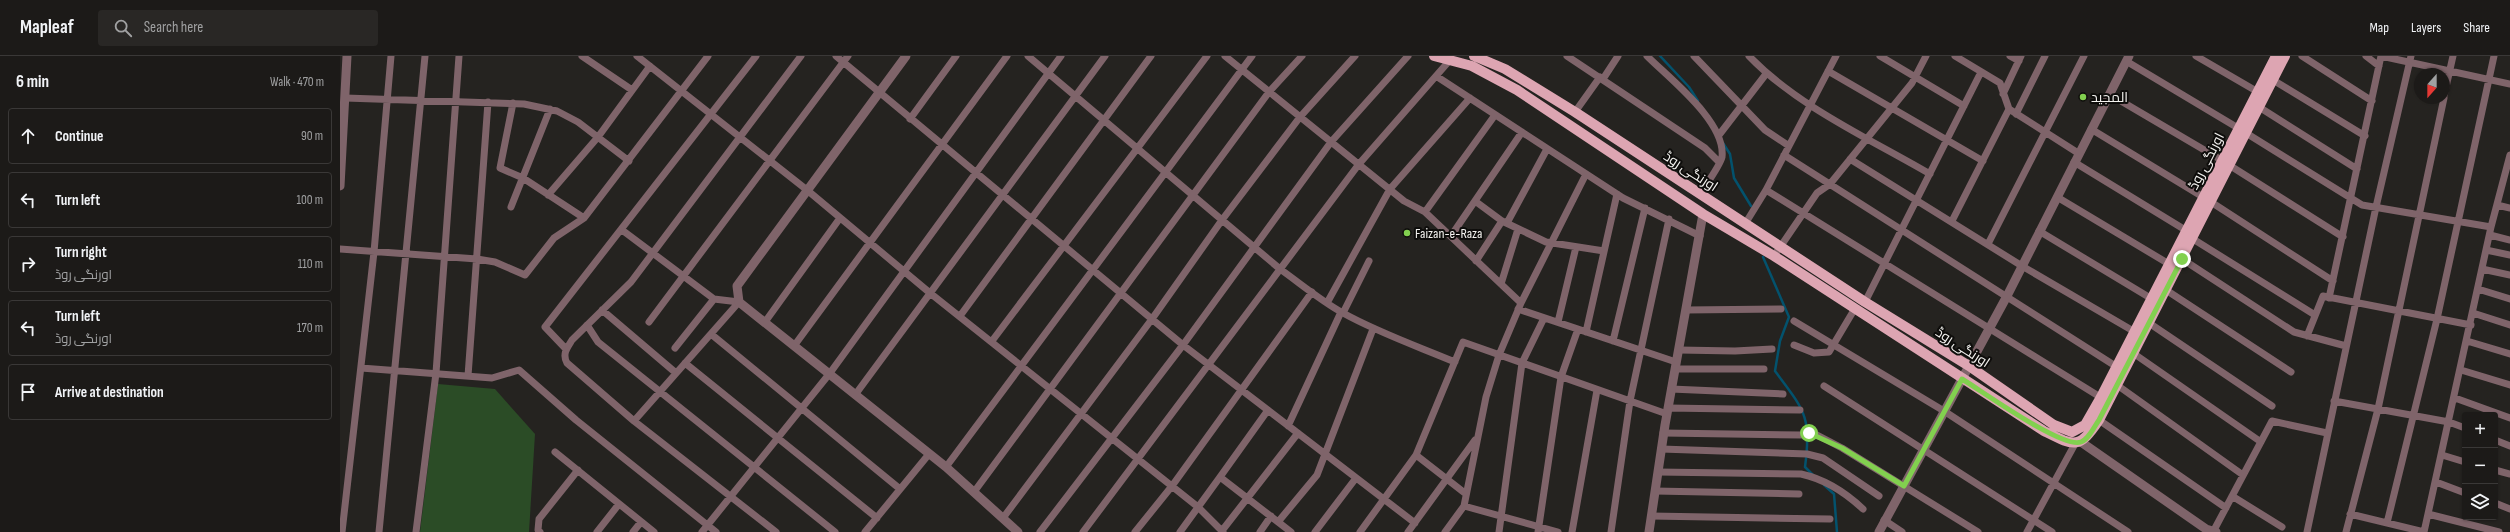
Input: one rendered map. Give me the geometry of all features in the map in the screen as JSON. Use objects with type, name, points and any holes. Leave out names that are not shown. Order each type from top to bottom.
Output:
[{"type":"main road","name":"اورنگی روڈ","points":[[1434,56],[1472,66],[1517,90],[1703,214],[1774,256],[1854,310],[2044,431],[2063,440],[2078,442],[2087,438],[2099,420],[2117,367],[2169,264],[2190,235]]},
{"type":"main road","name":"اورنگی روڈ","points":[[1474,56],[1504,69],[1575,112],[1865,302],[1969,366],[2065,431],[2080,429],[2086,425],[2117,385],[2182,259],[2190,235],[2242,130],[2273,57]]},
{"type":"main road","name":"اورنگی روڈ","points":[[2242,130],[2259,107],[2285,56]]},
{"type":"street","points":[[340,186],[345,98],[343,70],[347,56]]},
{"type":"street","points":[[342,532],[374,252],[391,56]]},
{"type":"street","points":[[379,532],[425,56]]},
{"type":"street","points":[[416,532],[436,373],[443,257],[459,56]]},
{"type":"street","points":[[582,56],[632,90]]},
{"type":"street","points":[[636,56],[712,114],[807,190],[930,293],[1051,388],[1198,507],[1222,532],[1246,498],[1298,433]]},
{"type":"street","points":[[340,249],[476,259],[495,262],[524,275],[554,238],[584,218],[708,56]]},
{"type":"street","points":[[566,349],[545,327],[756,56]]},
{"type":"street","points":[[776,532],[732,495],[634,421],[567,363],[565,358],[566,349],[572,340],[631,282],[741,138],[801,56]]},
{"type":"street","points":[[836,56],[878,93],[976,172],[1031,220],[1152,320],[1208,365],[1415,523]]},
{"type":"street","points":[[650,322],[848,56]]},
{"type":"street","points":[[634,421],[739,302],[737,286],[906,56]]},
{"type":"street","points":[[910,119],[956,56]]},
{"type":"street","points":[[794,346],[1007,56]]},
{"type":"street","points":[[1028,56],[1280,269],[1327,303],[1373,329],[1455,362]]},
{"type":"street","points":[[702,532],[830,373],[1061,56]]},
{"type":"street","points":[[855,395],[1105,56]]},
{"type":"street","points":[[960,316],[1151,56]]},
{"type":"street","points":[[992,341],[1207,56]]},
{"type":"street","points":[[1225,56],[1404,201],[1425,212],[1501,284],[1520,306],[1544,318],[1641,350],[1676,365],[1764,369]]},
{"type":"street","points":[[946,467],[1252,56]]},
{"type":"street","points":[[974,492],[1269,92],[1302,56]]},
{"type":"street","points":[[1002,518],[1152,320],[1222,220],[1300,117],[1355,56]]},
{"type":"street","points":[[1040,532],[1183,345],[1331,142],[1408,56]]},
{"type":"street","points":[[1566,56],[1705,148],[1719,162]]},
{"type":"street","points":[[1575,112],[1618,56]]},
{"type":"street","points":[[1647,56],[1700,108],[1719,135],[1722,158],[1700,194]]},
{"type":"street","points":[[1694,56],[1765,130],[1789,146]]},
{"type":"street","points":[[1749,56],[1766,74],[1811,104],[1930,174]]},
{"type":"street","points":[[1745,224],[1766,190],[1836,56]]},
{"type":"street","points":[[1880,56],[1964,106]]},
{"type":"street","points":[[1774,256],[1817,193],[1830,184],[1893,108],[1915,77],[1926,56]]},
{"type":"street","points":[[1955,56],[2000,83],[2009,109],[2078,153]]},
{"type":"street","points":[[2003,94],[2020,58],[2010,56]]},
{"type":"street","points":[[2016,114],[2045,56]]},
{"type":"street","points":[[1988,244],[2084,56]]},
{"type":"street","points":[[2196,56],[2258,92]]},
{"type":"street","points":[[2302,56],[2372,101]]},
{"type":"street","points":[[2366,56],[2379,66]]},
{"type":"street","points":[[2329,298],[2381,56],[2410,59],[2443,68]]},
{"type":"street","points":[[2453,56],[2450,70],[2510,84]]},
{"type":"street","points":[[2387,523],[2437,319],[2494,56]]},
{"type":"street","points":[[1879,532],[1884,520],[1904,486],[2022,266],[2078,153],[2128,58],[2362,205],[2491,227]]},
{"type":"street","points":[[2307,532],[2376,207],[2410,59]]},
{"type":"street","points":[[1083,532],[1358,164],[1450,60]]},
{"type":"street","points":[[548,195],[598,137],[650,66]]},
{"type":"street","points":[[1828,71],[1983,160]]},
{"type":"street","points":[[1865,302],[1981,72]]},
{"type":"street","points":[[1719,135],[1766,74]]},
{"type":"street","points":[[1436,76],[1617,194],[1700,236]]},
{"type":"street","points":[[2273,80],[2364,136]]},
{"type":"street","points":[[2109,94],[2226,163],[2343,237]]},
{"type":"street","points":[[345,98],[513,103],[550,109],[578,122],[629,161]]},
{"type":"street","points":[[1327,303],[1390,189],[1470,98]]},
{"type":"street","points":[[468,376],[488,102]]},
{"type":"street","points":[[513,103],[500,168],[523,178],[584,218]]},
{"type":"street","points":[[2346,532],[2378,409],[2443,104]]},
{"type":"street","points":[[2259,107],[2357,170]]},
{"type":"street","points":[[511,207],[550,109]]},
{"type":"street","points":[[1952,221],[2009,109]]},
{"type":"street","points":[[1425,212],[1495,114]]},
{"type":"street","points":[[2091,129],[2207,200],[2333,281]]},
{"type":"street","points":[[1451,236],[1522,132]]},
{"type":"street","points":[[1476,261],[1504,222],[1547,149]]},
{"type":"street","points":[[1784,155],[2117,367]]},
{"type":"street","points":[[2350,514],[2424,532],[2471,325],[2491,227],[2508,171],[2510,155]]},
{"type":"street","points":[[1850,159],[1917,199],[2022,266],[2135,332]]},
{"type":"street","points":[[2074,162],[2315,315]]},
{"type":"street","points":[[1445,532],[1464,506],[1486,397],[1498,355],[1520,306],[1586,174]]},
{"type":"street","points":[[1766,190],[2105,400]]},
{"type":"street","points":[[1586,332],[1617,194]]},
{"type":"street","points":[[2056,197],[2169,264]]},
{"type":"street","points":[[1475,201],[1504,222],[1551,243],[1604,251]]},
{"type":"street","points":[[2497,205],[2510,208]]},
{"type":"street","points":[[1612,341],[1645,208]]},
{"type":"street","points":[[1649,532],[1667,411],[1703,214]]},
{"type":"street","points":[[765,322],[840,218]]},
{"type":"street","points":[[1611,532],[1630,401],[1669,219]]},
{"type":"street","points":[[1501,284],[1518,229]]},
{"type":"street","points":[[622,230],[714,298],[739,302],[830,373],[855,395],[946,467],[1018,532]]},
{"type":"street","points":[[2039,231],[2152,299]]},
{"type":"street","points":[[2490,234],[2510,240]]},
{"type":"street","points":[[1558,322],[1576,247]]},
{"type":"street","points":[[2486,250],[2510,255]]},
{"type":"street","points":[[2182,259],[2294,332],[2346,346]]},
{"type":"street","points":[[1288,426],[1342,312],[1369,261]]},
{"type":"street","points":[[2482,269],[2510,276]]},
{"type":"street","points":[[2478,288],[2510,298]]},
{"type":"street","points":[[2166,290],[2291,372]]},
{"type":"street","points":[[1135,532],[1172,486],[1312,292]]},
{"type":"street","points":[[2307,336],[2322,296],[2355,304],[2471,325]]},
{"type":"street","points":[[675,348],[714,298]]},
{"type":"street","points":[[1686,310],[1781,309]]},
{"type":"street","points":[[602,310],[676,373]]},
{"type":"street","points":[[1794,345],[1814,353],[1830,352],[1854,310]]},
{"type":"street","points":[[2473,313],[2510,325]]},
{"type":"street","points":[[1499,532],[1522,363],[1544,318]]},
{"type":"street","points":[[1794,321],[1944,411],[2054,481],[2128,532]]},
{"type":"street","points":[[2149,323],[2272,406]]},
{"type":"street","points":[[587,325],[598,342],[659,393],[835,532]]},
{"type":"street","points":[[1278,522],[1317,475],[1326,455],[1373,329]]},
{"type":"street","points":[[1538,529],[1561,377],[1578,329]]},
{"type":"street","points":[[711,334],[900,489]]},
{"type":"street","points":[[2467,341],[2510,354]]},
{"type":"street","points":[[1360,532],[1385,500],[1416,455],[1463,342],[1597,390],[1667,411],[1800,410]]},
{"type":"street","points":[[1679,350],[1735,351],[1772,349]]},
{"type":"street","points":[[2133,354],[2261,442]]},
{"type":"street","points":[[685,363],[877,518]]},
{"type":"street","points":[[360,368],[492,378],[519,370],[576,420],[716,532]]},
{"type":"street","points":[[2461,370],[2510,385]]},
{"type":"street","points":[[2117,385],[2243,475]]},
{"type":"street","points":[[1824,386],[2034,519],[2052,532]]},
{"type":"street","points":[[1671,389],[1783,394]]},
{"type":"street","points":[[1572,532],[1597,390]]},
{"type":"street","points":[[2454,398],[2510,418]]},
{"type":"street","points":[[2334,401],[2449,422],[2462,427]]},
{"type":"street","points":[[1180,532],[1268,410]]},
{"type":"street","points":[[2099,420],[2226,508]]},
{"type":"street","points":[[2214,532],[2272,421],[2327,433]]},
{"type":"street","points":[[1664,433],[1802,436],[1809,433],[1842,448],[1978,532]]},
{"type":"street","points":[[1408,532],[1477,438]]},
{"type":"street","points":[[2498,441],[2510,446]]},
{"type":"street","points":[[2027,532],[2054,481],[2078,442]]},
{"type":"street","name":"اورنگی روڈ","points":[[2078,442],[2206,529],[2214,532]]},
{"type":"street","points":[[1661,449],[1807,454],[1823,458],[1879,496]]},
{"type":"street","points":[[555,452],[654,532]]},
{"type":"street","points":[[865,532],[929,454]]},
{"type":"street","points":[[1416,455],[1466,494]]},
{"type":"street","points":[[2442,455],[2462,461]]},
{"type":"street","points":[[540,532],[538,530],[538,519],[578,470]]},
{"type":"street","points":[[2498,471],[2510,474]]},
{"type":"street","points":[[1658,472],[1801,474],[1815,477],[1863,509]]},
{"type":"street","points":[[1220,477],[1291,532]]},
{"type":"street","points":[[1315,532],[1356,478]]},
{"type":"street","points":[[2436,482],[2462,491]]},
{"type":"street","points":[[1655,491],[1799,494]]},
{"type":"street","points":[[2232,496],[2282,527]]},
{"type":"street","points":[[597,532],[619,504]]},
{"type":"street","points":[[2498,504],[2510,509]]},
{"type":"street","points":[[1464,506],[1538,529],[1558,532]]},
{"type":"street","points":[[2428,514],[2499,532]]},
{"type":"street","points":[[1260,532],[1270,516]]},
{"type":"street","points":[[1651,516],[1830,519]]},
{"type":"street","points":[[1884,520],[1902,532]]},
{"type":"street","points":[[632,532],[641,522]]},
{"type":"green space","points":[[438,384],[495,389],[535,434],[529,532],[420,532]]},
{"type":"waterway","points":[[1660,56],[1689,87],[1698,101]]},
{"type":"waterway","points":[[1723,143],[1730,154],[1734,178],[1751,206]]},
{"type":"waterway","points":[[1763,257],[1789,317],[1780,341],[1775,371],[1793,395],[1804,414],[1807,436],[1805,467],[1813,475]]},
{"type":"waterway","points":[[1824,485],[1834,494],[1837,532]]},
{"type":"place","name":"المجید","points":[[2083,97]]},
{"type":"place","name":"Faizan-e-Raza","points":[[1407,233]]},
{"type":"route","points":[[1809,433],[1842,448],[1904,486],[1962,379],[2044,431],[2063,440],[2081,442],[2087,438],[2099,420],[2182,259]]}]
